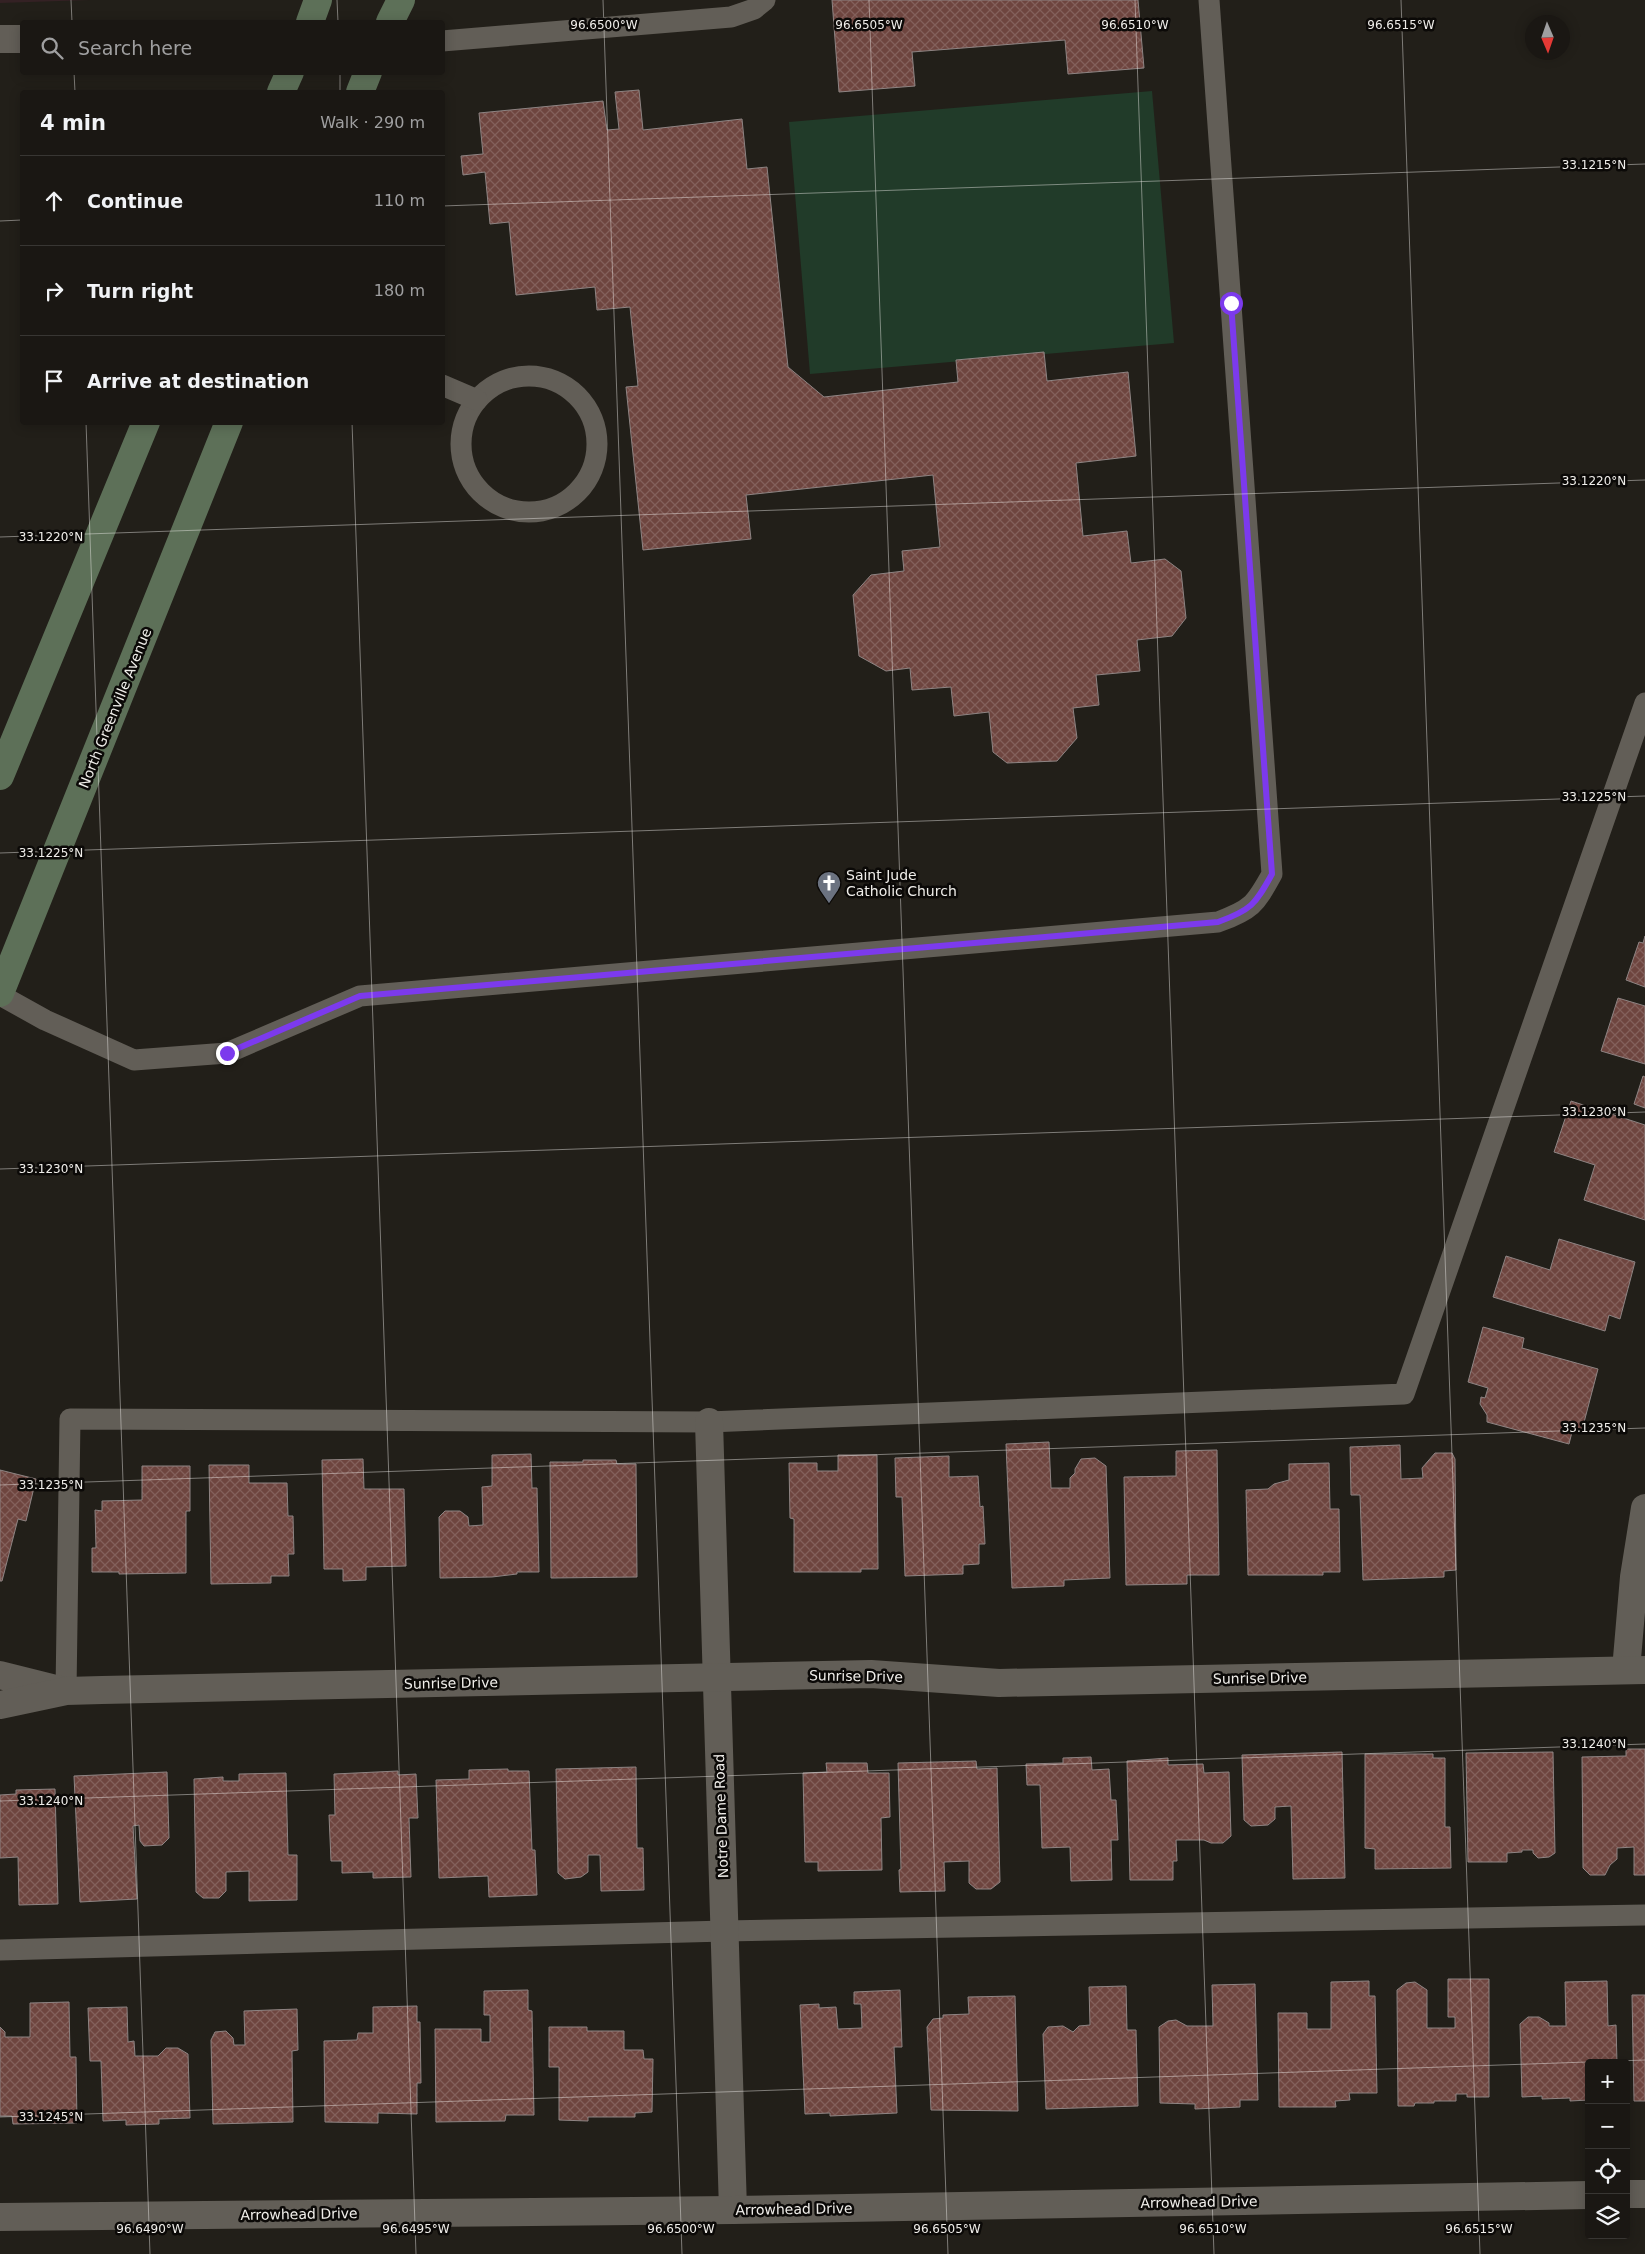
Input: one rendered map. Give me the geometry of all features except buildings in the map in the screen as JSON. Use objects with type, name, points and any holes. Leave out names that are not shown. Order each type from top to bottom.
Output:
[{"type":"main road","points":[[311,20],[318,0]]},
{"type":"main road","points":[[391,20],[401,0]]},
{"type":"main road","points":[[283,90],[289,75]]},
{"type":"main road","points":[[361,90],[367,75]]},
{"type":"main road","points":[[0,776],[145,425]]},
{"type":"main road","name":"North Greenville Avenue","points":[[0,994],[228,425]]},
{"type":"street","points":[[0,39],[20,39]]},
{"type":"street","name":"Notre Dame Road","points":[[709,1422],[734,2210]]},
{"type":"street","points":[[1636,1670],[1634,1576],[1645,1508]]},
{"type":"street","name":"Sunrise Drive","points":[[0,1705],[66,1691],[871,1674],[998,1683],[1636,1670]]},
{"type":"street","name":"Sunrise Drive","points":[[0,1675],[66,1691]]},
{"type":"street","points":[[1630,2194],[1645,2194]]},
{"type":"street","name":"Arrowhead Drive","points":[[0,2217],[734,2210],[1585,2195]]},
{"type":"lane","points":[[445,41],[731,17],[754,9],[765,0]]},
{"type":"lane","points":[[0,994],[45,1020],[134,1060],[227,1053],[360,996],[1218,922],[1243,913],[1260,896],[1272,874],[1209,0]]},
{"type":"lane","points":[[540,377],[566,387],[585,405],[596,430],[596,456],[586,481],[568,500],[543,511],[516,512],[492,502],[472,483],[461,459],[461,433],[471,408],[477,400],[489,388],[514,378],[540,377]]},
{"type":"lane","points":[[445,386],[477,400]]},
{"type":"lane","points":[[66,1691],[70,1420],[709,1422],[1404,1394],[1645,703]]},
{"type":"lane","points":[[0,1950],[725,1931],[1645,1915]]},
{"type":"shaded area","points":[[0,0],[90,0],[0,3]]},
{"type":"green space","points":[[1152,91],[1174,343],[810,374],[789,122]]},
{"type":"place","name":"Saint Jude Catholic Church","points":[[829,904]]},
{"type":"route","points":[[227,1053],[360,996],[1218,922],[1243,913],[1260,896],[1272,874],[1231,303]]}]
